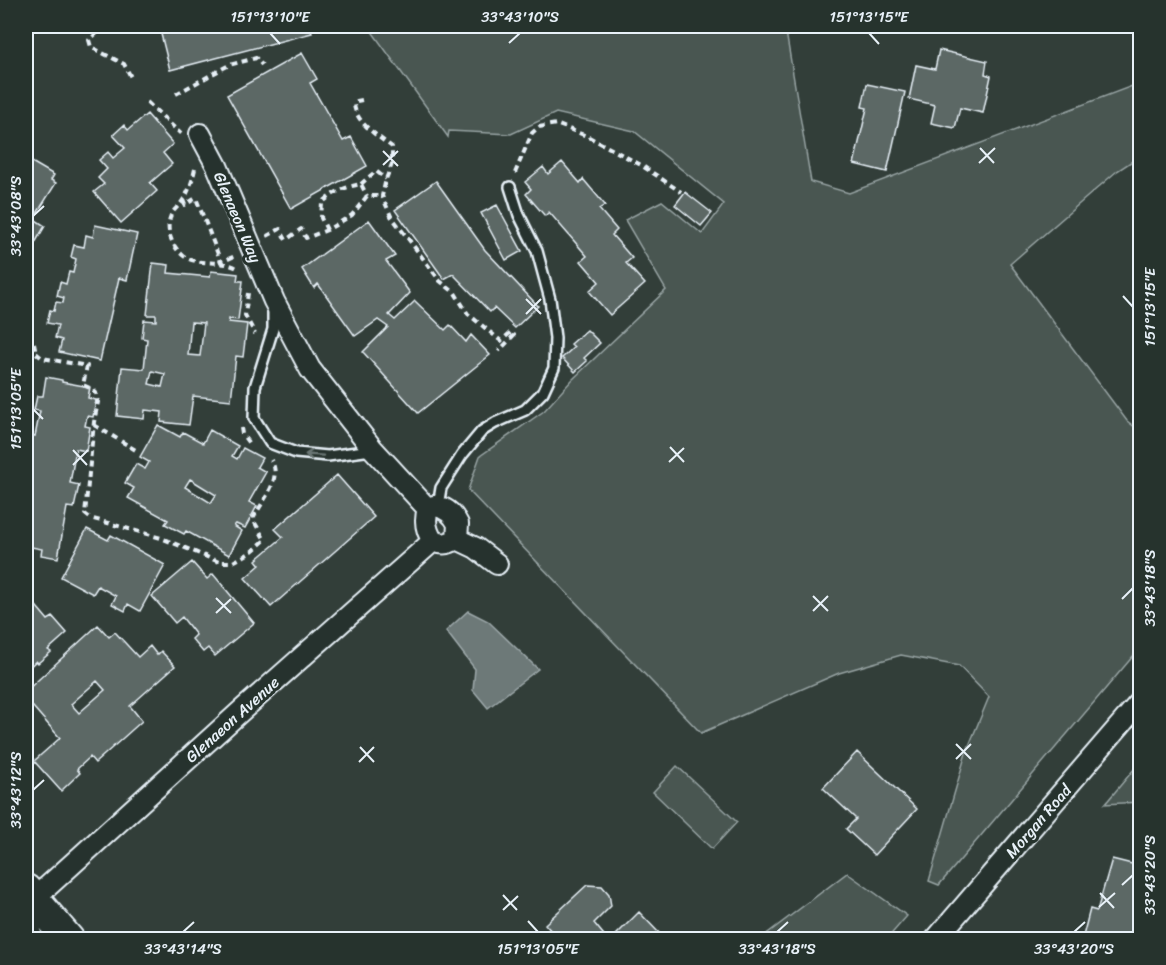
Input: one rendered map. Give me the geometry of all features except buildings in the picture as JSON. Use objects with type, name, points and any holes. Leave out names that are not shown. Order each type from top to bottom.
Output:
[{"type":"main road","points":[[27,900],[69,939]]},
{"type":"main road","points":[[26,934],[28,939]]},
{"type":"street","name":"Glenaeon Way","points":[[193,137],[217,166],[274,301],[310,369],[335,404],[372,448],[433,508]]},
{"type":"street","points":[[433,508],[450,513],[458,524],[457,539],[449,544],[433,541],[425,519],[433,508]]},
{"type":"street","points":[[457,539],[476,548],[497,564]]},
{"type":"street","name":"Glenaeon Avenue","points":[[27,900],[47,887],[240,711],[433,541]]},
{"type":"street","name":"Morgan Road","points":[[935,939],[1140,702]]},
{"type":"lane","points":[[433,508],[441,488],[462,455],[482,431],[525,410],[543,392],[554,368],[555,338],[550,300],[537,251],[519,215],[510,187]]},
{"type":"lane","name":"Glenaeon Way","points":[[274,301],[273,329],[255,387],[254,418],[270,443],[296,453],[328,456],[372,448]]},
{"type":"path","points":[[105,26],[89,40],[91,47],[124,64],[132,79]]},
{"type":"path","points":[[176,94],[229,65],[256,58],[262,66]]},
{"type":"path","points":[[363,100],[357,101],[354,105],[355,111],[364,124],[392,147],[392,164],[382,196],[391,216],[419,255],[441,281],[455,293],[468,314],[501,341],[510,332],[514,335],[499,351]]},
{"type":"path","points":[[147,102],[193,137]]},
{"type":"path","points":[[510,187],[532,132],[538,127],[556,124],[589,137],[641,165],[681,192]]},
{"type":"path","points":[[196,162],[192,184],[170,217],[169,231],[174,246],[187,258],[204,262],[221,262],[241,271]]},
{"type":"path","points":[[327,230],[321,218],[322,203],[332,194],[344,187],[361,184],[376,171],[386,179]]},
{"type":"path","points":[[361,184],[367,196]]},
{"type":"path","points":[[367,196],[382,196]]},
{"type":"path","points":[[261,239],[280,229],[286,240],[301,229],[306,238],[327,230],[352,215],[367,196]]},
{"type":"path","points":[[183,200],[185,205],[196,198],[221,262]]},
{"type":"path","points":[[221,262],[233,255],[241,259]]},
{"type":"path","points":[[249,290],[245,315],[257,338]]},
{"type":"path","points":[[34,343],[36,353],[42,358],[87,366],[83,385],[96,393],[98,402],[85,514],[97,520],[161,538],[219,562],[233,562],[250,553],[265,540],[254,517],[276,477],[275,467],[269,457]]},
{"type":"path","points":[[240,421],[242,434],[253,448]]},
{"type":"path","points":[[94,425],[139,452]]},
{"type":"shaded area","points":[[368,26],[785,26],[811,182],[849,193],[1140,83],[1140,156],[1117,171],[1010,264],[1127,421],[1140,431],[1140,648],[939,885],[929,881],[966,753],[989,697],[959,666],[901,655],[839,673],[701,733],[468,490],[480,456],[544,411],[572,380],[666,290],[625,220],[662,201],[702,234],[724,204],[634,131],[556,113],[511,134],[449,131],[448,137]]},
{"type":"shaded area","points":[[468,611],[488,621],[538,669],[488,708],[473,690],[475,669],[446,631]]},
{"type":"shaded area","points":[[1140,762],[1140,802],[1105,804]]},
{"type":"shaded area","points":[[677,766],[737,822],[712,849],[653,792]]},
{"type":"shaded area","points":[[847,873],[907,916],[887,939],[760,939]]}]
